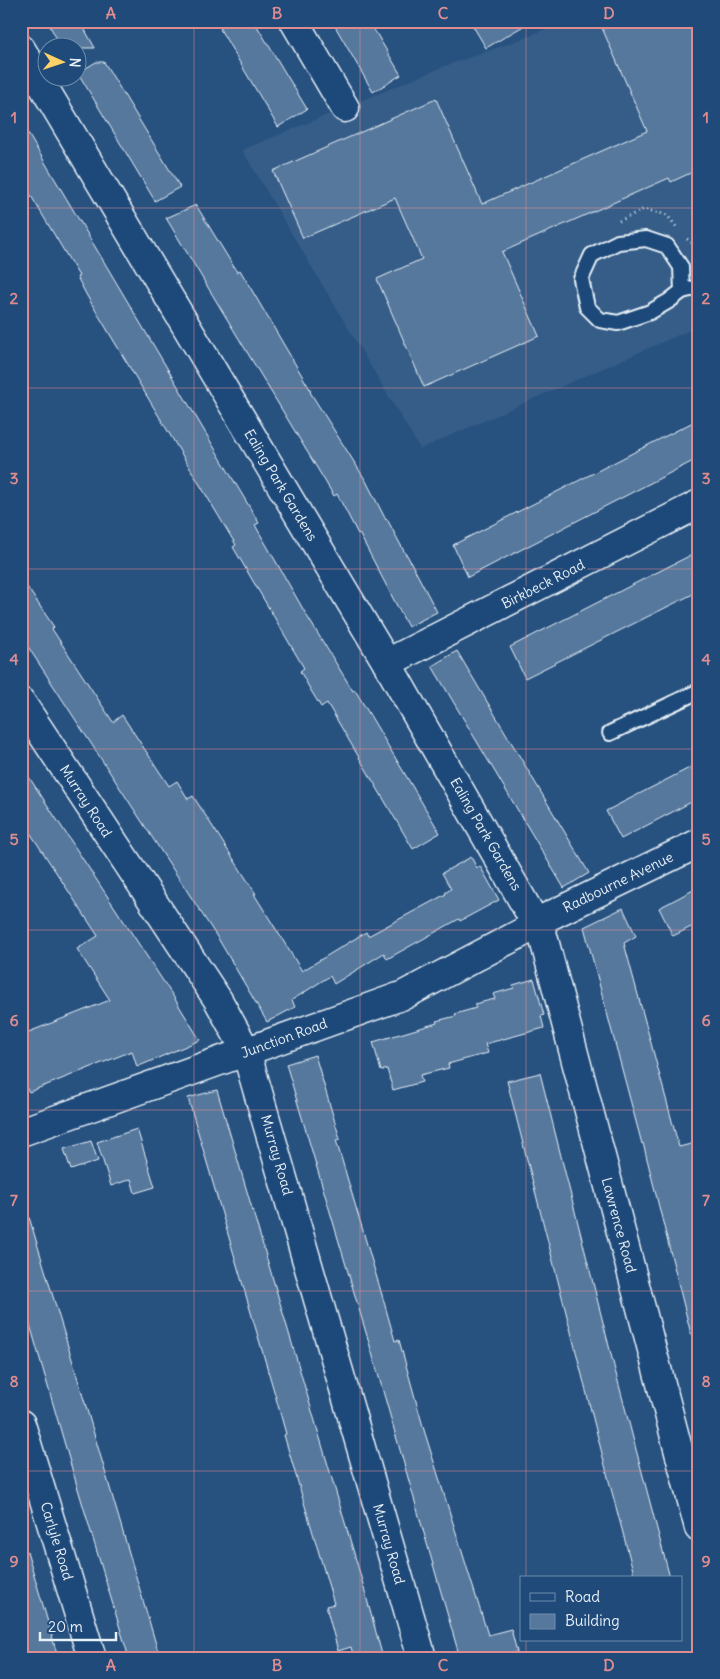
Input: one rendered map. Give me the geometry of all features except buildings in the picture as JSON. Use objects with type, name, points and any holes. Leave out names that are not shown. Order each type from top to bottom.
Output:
[{"type":"street","points":[[294,21],[345,108]]},
{"type":"street","name":"Ealing Park Gardens","points":[[21,49],[387,663],[537,922]]},
{"type":"street","name":"Birkbeck Road","points":[[387,663],[699,504]]},
{"type":"street","name":"Murray Road","points":[[21,702],[218,1000],[246,1051],[422,1658]]},
{"type":"street","name":"Radbourne Avenue","points":[[537,922],[699,842]]},
{"type":"street","name":"Junction Road","points":[[21,1132],[404,995],[525,931],[537,922]]},
{"type":"street","name":"Lawrence Road","points":[[537,922],[543,936],[699,1528]]},
{"type":"street","name":"Carlyle Road","points":[[21,1424],[92,1658]]},
{"type":"lane","points":[[682,291],[681,268],[667,246],[646,239],[618,242],[592,255],[581,279],[587,307],[600,320],[618,323],[650,312],[682,291],[699,287]]},
{"type":"lane","points":[[610,733],[697,695]]},
{"type":"shaded area","points":[[563,21],[694,21],[699,33],[699,326],[420,449],[242,150],[445,66],[527,37]]}]
